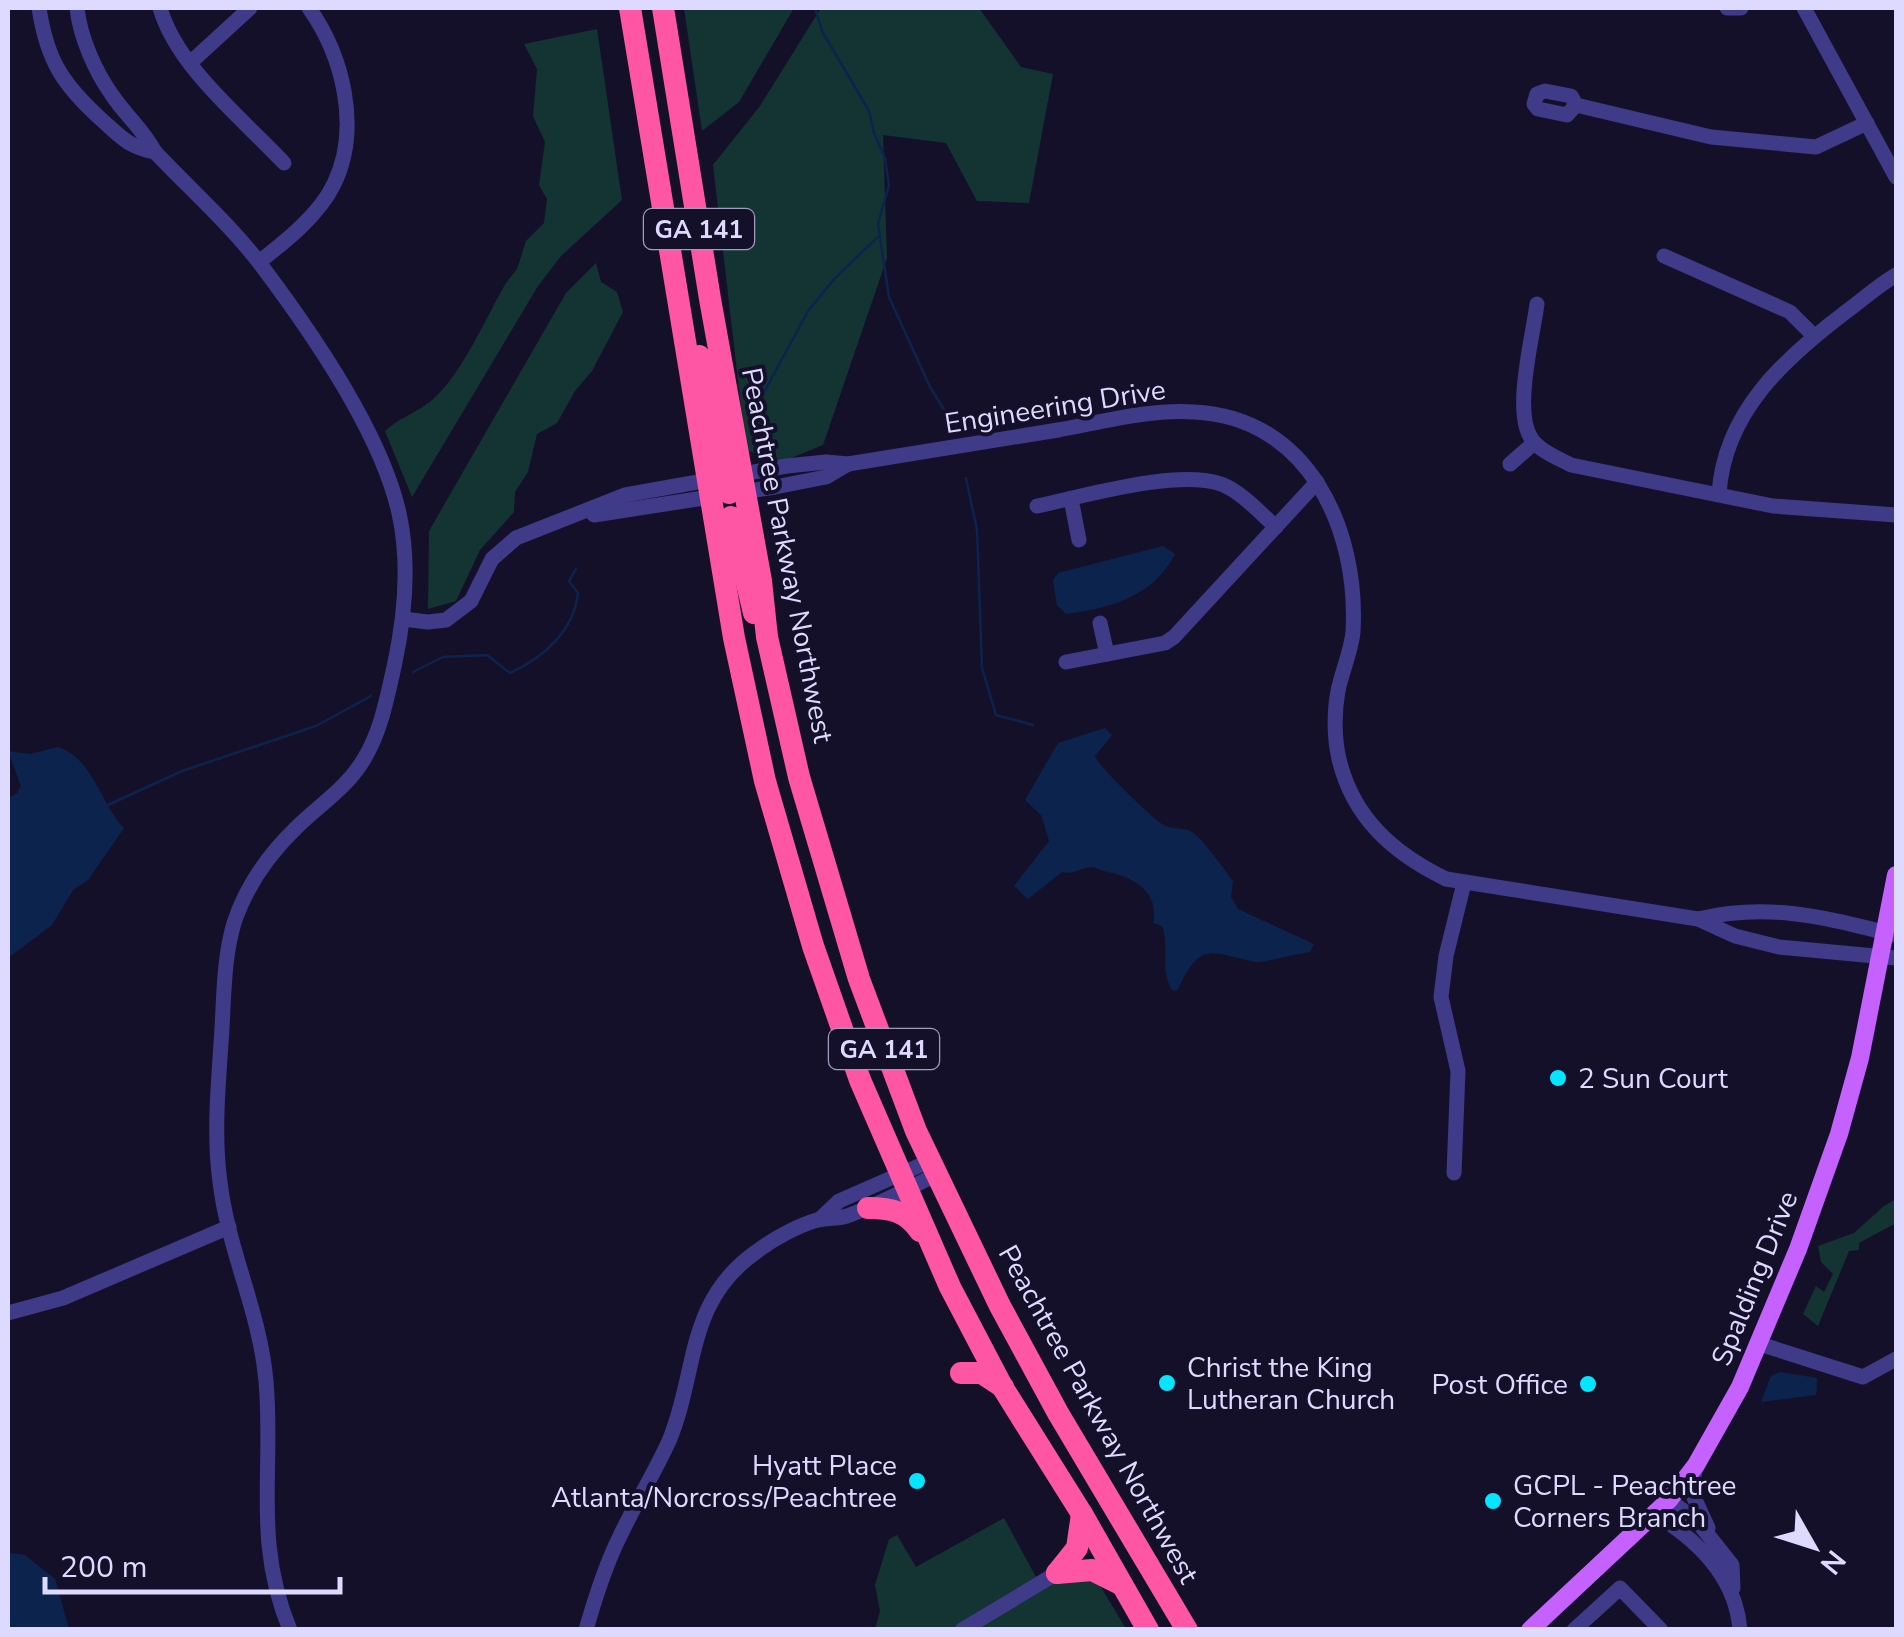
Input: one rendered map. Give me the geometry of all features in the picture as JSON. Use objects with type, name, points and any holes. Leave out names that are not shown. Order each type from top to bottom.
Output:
[{"type":"highway","name":"Peachtree Parkway Northwest","points":[[630,8],[682,317],[768,638],[799,777],[859,979],[902,1098],[936,1256],[974,1334],[973,1355],[961,1373],[982,1374],[1003,1388],[1082,1514]]},
{"type":"highway","name":"Peachtree Parkway Northwest","points":[[664,8],[727,485],[734,638],[765,781],[813,946],[860,1080],[890,1151],[892,1170],[951,1181],[951,1204],[1000,1306],[1186,1630]]},
{"type":"highway","points":[[849,1040],[888,1096],[919,1174],[964,1263],[1000,1306]]},
{"type":"highway","points":[[868,1208],[894,1209],[905,1214],[936,1256]]},
{"type":"highway","points":[[1057,1573],[1077,1548],[1082,1514]]},
{"type":"highway","points":[[1082,1514],[1147,1627]]},
{"type":"highway","points":[[1057,1573],[1092,1570],[1107,1574],[1123,1587]]},
{"type":"main road","name":"Spalding Drive","points":[[1530,1630],[1669,1500],[1718,1430],[1760,1344],[1839,1134],[1888,956],[1896,874]]},
{"type":"street","points":[[39,8],[47,50],[70,91],[133,148],[155,152]]},
{"type":"street","points":[[77,8],[90,54],[112,96],[144,131],[155,152],[259,262],[350,401],[382,463],[399,514],[405,580],[403,619],[383,714],[364,759],[338,792],[278,846],[250,888],[226,954],[218,1095],[220,1182],[264,1368],[268,1434],[266,1544],[273,1585],[290,1630]]},
{"type":"street","points":[[160,8],[168,33],[190,63],[284,164]]},
{"type":"street","points":[[190,63],[250,8]]},
{"type":"street","points":[[259,262],[310,218],[333,186],[344,156],[346,128],[340,66],[326,32],[309,8]]},
{"type":"street","points":[[1727,8],[1741,8]]},
{"type":"street","points":[[1804,8],[1896,177]]},
{"type":"street","points":[[1576,105],[1711,138],[1816,146],[1867,122]]},
{"type":"street","points":[[1664,256],[1790,312],[1814,336]]},
{"type":"street","points":[[1719,494],[1728,444],[1760,389],[1814,336],[1896,275]]},
{"type":"street","points":[[1537,304],[1524,401],[1528,431],[1534,443],[1571,465],[1773,506],[1896,515]]},
{"type":"street","name":"Engineering Drive","points":[[403,619],[446,620],[461,612],[472,601],[492,559],[505,546],[532,530],[625,496],[826,477],[848,464],[1140,416],[1190,411],[1230,415],[1253,425],[1302,462],[1337,518],[1346,549],[1353,634],[1336,704],[1337,750],[1345,780],[1367,822],[1385,841],[1426,869],[1464,883],[1698,919],[1735,936],[1779,947],[1888,956]]},
{"type":"street","points":[[1510,464],[1534,443]]},
{"type":"street","points":[[1037,506],[1140,484],[1187,480],[1222,484],[1249,502],[1276,528]]},
{"type":"street","points":[[1066,662],[1174,638],[1317,482]]},
{"type":"street","points":[[1071,498],[1079,540]]},
{"type":"street","points":[[1100,623],[1107,654]]},
{"type":"street","points":[[1454,1172],[1458,1071],[1441,998],[1446,956],[1464,883]]},
{"type":"street","name":"Engineering Drive","points":[[1698,919],[1752,910],[1793,911],[1890,933]]},
{"type":"street","points":[[819,1220],[835,1220],[868,1208],[919,1174]]},
{"type":"street","points":[[586,1630],[597,1590],[620,1535],[648,1488],[671,1436],[702,1320],[728,1279],[750,1256],[776,1239],[819,1220],[839,1202],[919,1174]]},
{"type":"street","points":[[8,1313],[62,1298],[230,1227]]},
{"type":"street","points":[[1760,1344],[1862,1378],[1896,1359]]},
{"type":"street","points":[[1696,1465],[1691,1491],[1711,1537]]},
{"type":"street","points":[[1669,1500],[1711,1537],[1732,1564],[1740,1630]]},
{"type":"street","points":[[1656,1514],[1690,1538],[1734,1592]]},
{"type":"street","points":[[962,1630],[1057,1573]]},
{"type":"street","points":[[1574,1630],[1620,1588],[1661,1630]]},
{"type":"green space","points":[[684,8],[794,8],[739,102],[702,131]]},
{"type":"green space","points":[[821,8],[979,8],[1021,67],[1053,74],[1029,203],[977,201],[946,143],[883,135],[887,258],[823,445],[774,465],[746,449],[713,165],[760,106]]},
{"type":"green space","points":[[597,29],[622,200],[561,256],[538,286],[412,497],[385,431],[431,401],[453,377],[517,269],[526,241],[544,223],[547,199],[539,185],[545,142],[533,116],[537,69],[524,44]]},
{"type":"green space","points":[[596,263],[601,282],[617,292],[623,312],[592,371],[557,423],[537,434],[528,472],[515,492],[514,512],[480,550],[456,601],[428,609],[429,531],[566,293]]},
{"type":"green space","points":[[1896,1199],[1896,1223],[1859,1243],[1859,1250],[1849,1251],[1818,1326],[1803,1314],[1816,1286],[1824,1292],[1833,1274],[1821,1262],[1818,1246],[1854,1233]]},
{"type":"green space","points":[[1004,1518],[1036,1577],[951,1629],[875,1629],[880,1611],[875,1585],[889,1539],[897,1535],[916,1567]]},
{"type":"green space","points":[[1075,1573],[1098,1582],[1126,1629],[976,1630],[1053,1582]]},
{"type":"water","points":[[1163,546],[1175,554],[1166,569],[1129,598],[1066,614],[1057,605],[1053,580],[1058,573]]},
{"type":"water","points":[[1105,728],[1112,735],[1095,756],[1105,770],[1162,824],[1188,830],[1201,840],[1233,881],[1231,897],[1238,909],[1314,944],[1310,952],[1256,962],[1208,954],[1193,963],[1177,991],[1172,990],[1166,974],[1162,926],[1153,923],[1153,903],[1136,882],[1092,867],[1062,872],[1028,899],[1014,886],[1049,841],[1041,815],[1025,800],[1058,743]]},
{"type":"water","points":[[58,747],[80,761],[124,828],[88,880],[73,890],[52,925],[8,958],[8,799],[21,786],[8,751],[30,754]]},
{"type":"water","points":[[1780,1372],[1817,1378],[1816,1395],[1761,1402],[1771,1376]]},
{"type":"water","points":[[11,1553],[25,1555],[55,1579],[69,1629],[8,1629]]},
{"type":"waterway","points":[[815,8],[822,31],[869,111],[885,158],[889,185],[878,224],[889,297],[930,387],[948,416]]},
{"type":"waterway","points":[[748,422],[808,311],[835,278],[878,237]]},
{"type":"waterway","points":[[966,478],[977,530],[982,668],[996,715],[1033,725]]},
{"type":"waterway","points":[[413,672],[443,657],[487,655],[510,673],[534,660],[555,642],[570,619],[578,593],[569,581],[576,569]]},
{"type":"waterway","points":[[108,805],[182,771],[316,726],[371,696]]},
{"type":"place","name":"2 Sun Court","points":[[1558,1078]]},
{"type":"place","name":"Christ the King Lutheran Church","points":[[1167,1383]]},
{"type":"place","name":"Post Office","points":[[1588,1384]]},
{"type":"place","name":"Hyatt Place Atlanta/Norcross/Peachtree","points":[[917,1481]]},
{"type":"place","name":"GCPL - Peachtree Corners Branch","points":[[1493,1501]]}]
